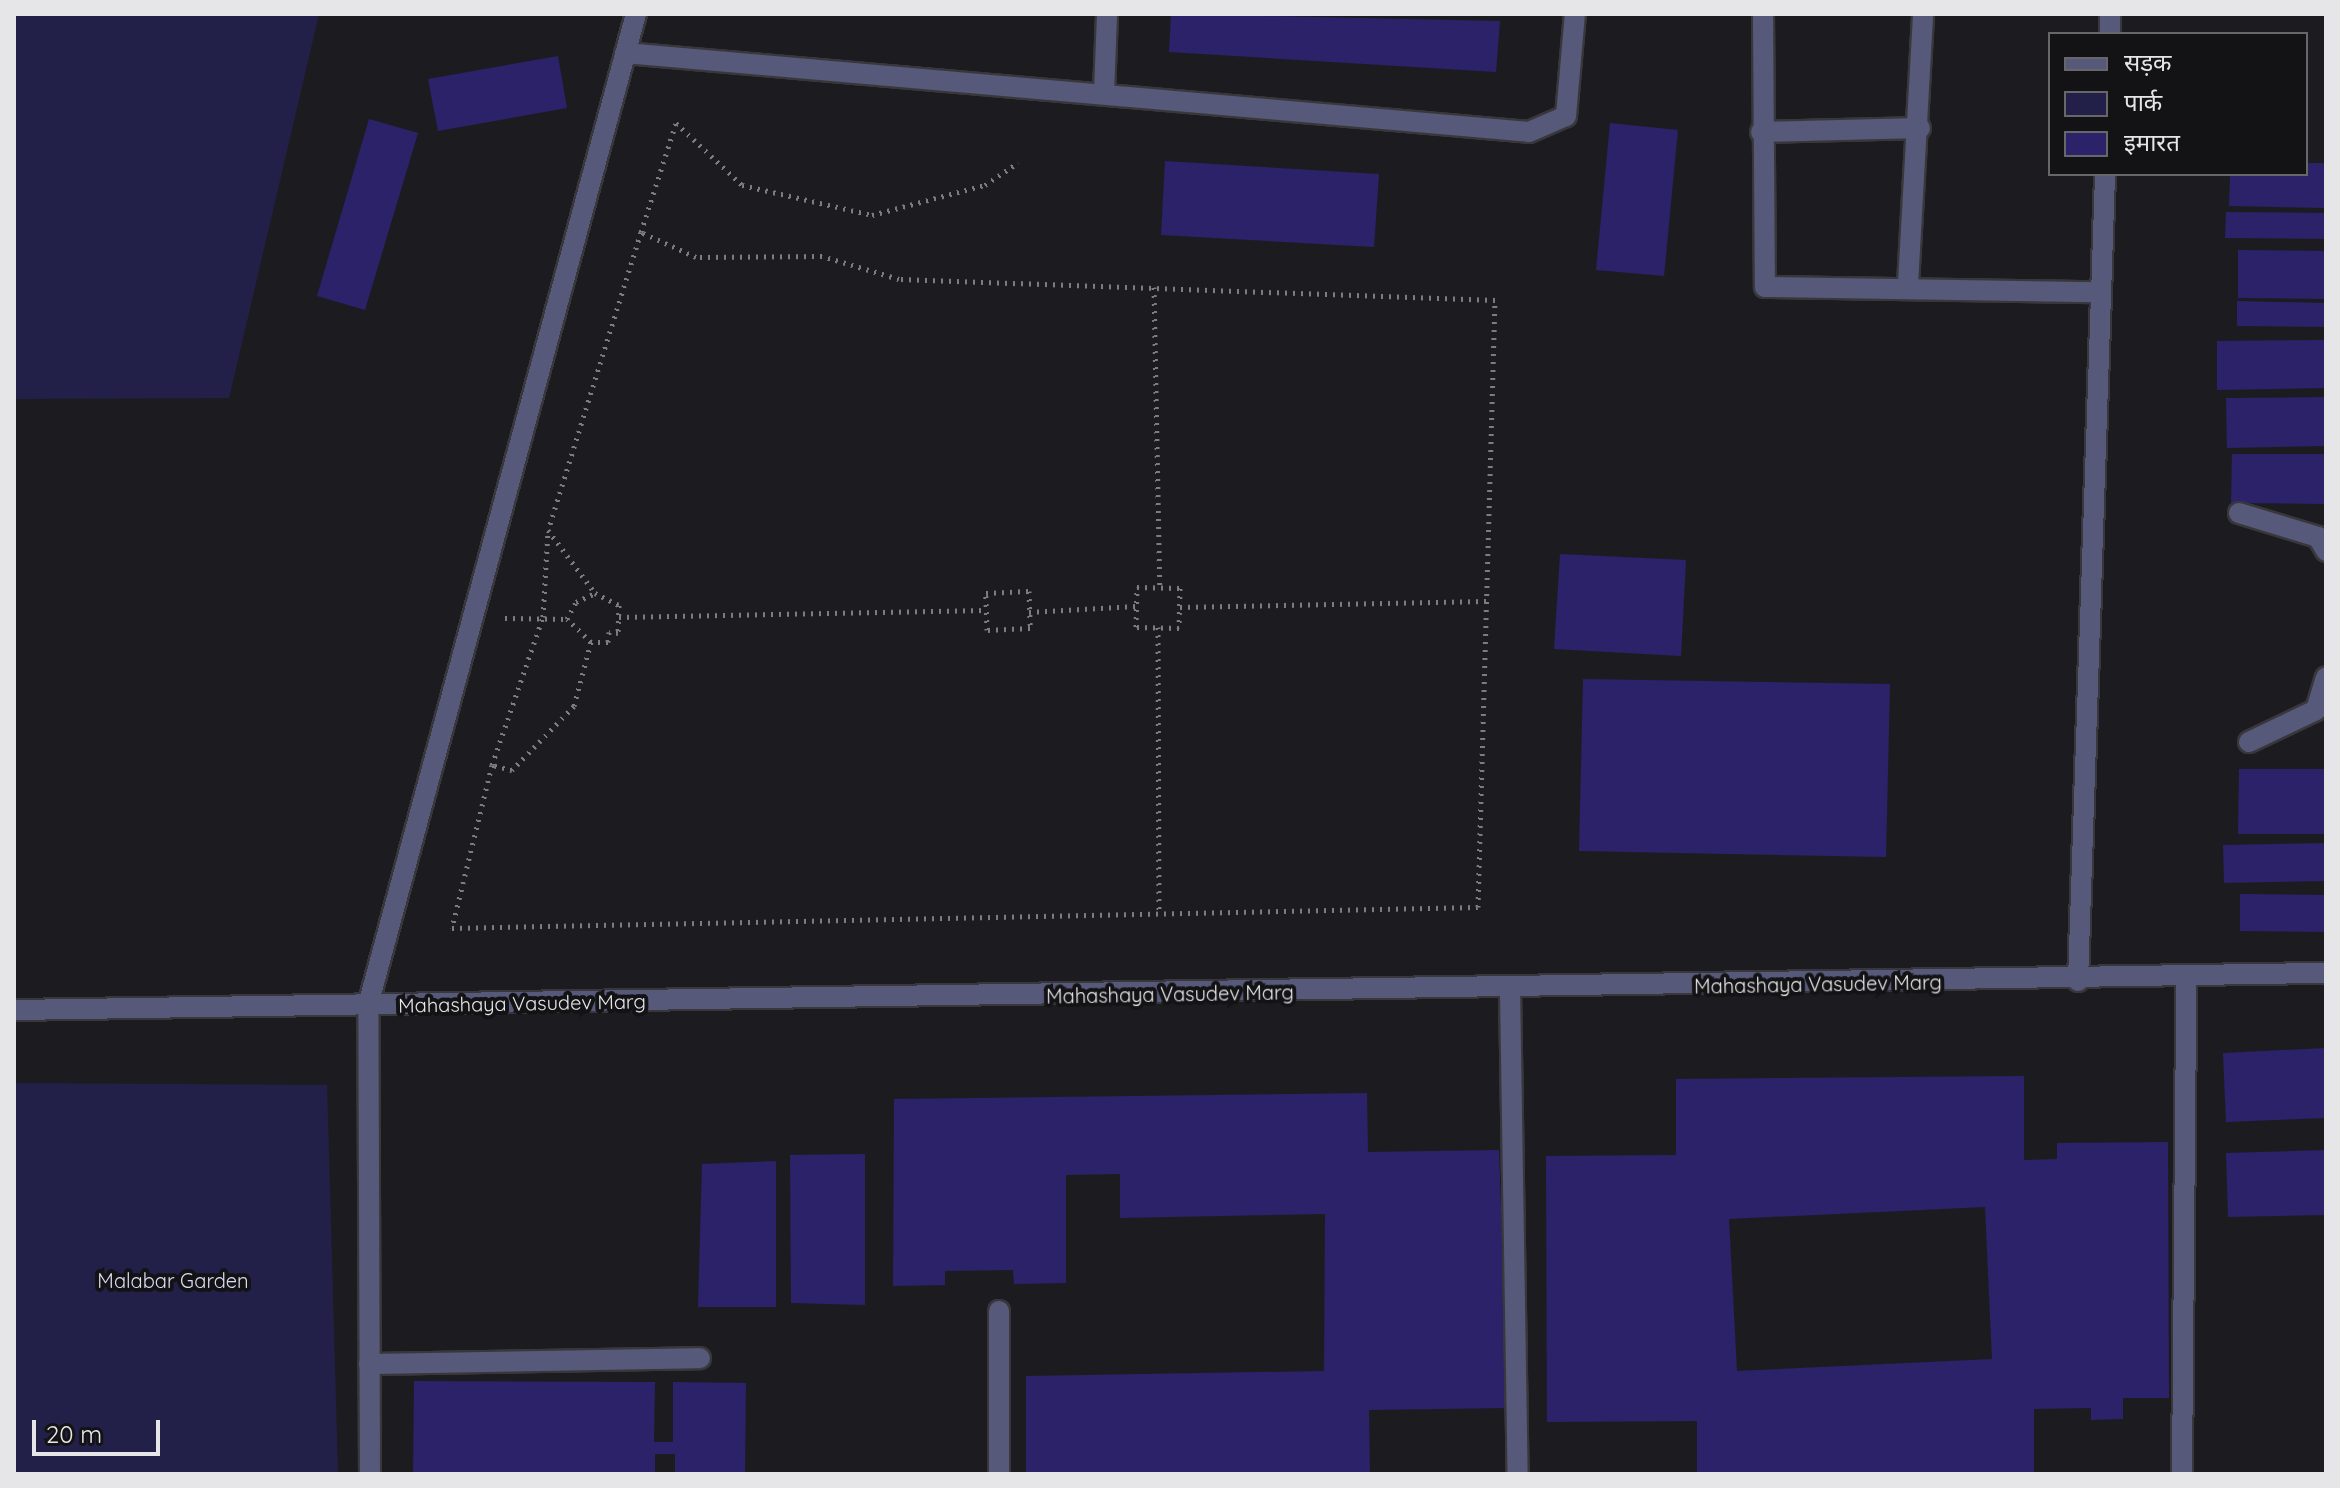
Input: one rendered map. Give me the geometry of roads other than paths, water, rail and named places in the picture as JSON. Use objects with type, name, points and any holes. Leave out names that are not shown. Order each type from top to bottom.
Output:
[{"type":"street","points":[[370,1474],[368,1005],[636,14]]},
{"type":"street","points":[[1104,93],[1107,14]]},
{"type":"street","points":[[625,53],[1539,131],[1566,116],[1572,99],[1575,14]]},
{"type":"street","points":[[1763,14],[1761,132],[1765,287],[1908,284],[2101,292]]},
{"type":"street","points":[[1908,284],[1920,128],[1923,14]]},
{"type":"street","points":[[1761,132],[1920,128]]},
{"type":"street","points":[[2078,981],[2105,176]]},
{"type":"street","points":[[2239,513],[2318,537],[2326,551]]},
{"type":"street","points":[[2249,742],[2316,710],[2326,677]]},
{"type":"street","name":"Mahashaya Vasudev Marg","points":[[14,1010],[2078,981],[2326,973]]},
{"type":"street","points":[[2182,1474],[2186,979]]},
{"type":"street","points":[[1510,989],[1518,1474]]},
{"type":"street","points":[[999,1311],[999,1474]]},
{"type":"street","points":[[369,1364],[700,1358]]},
{"type":"park label","name":"Malabar Garden","points":[[173,1280]]}]
